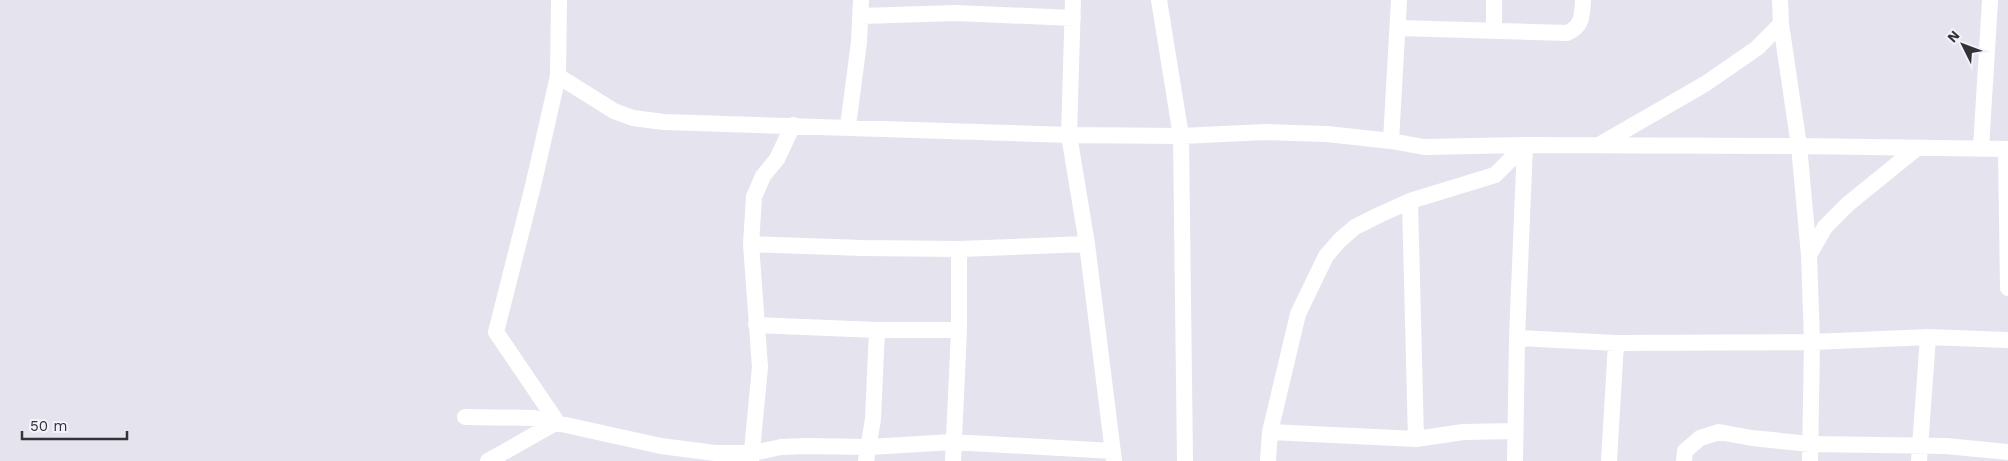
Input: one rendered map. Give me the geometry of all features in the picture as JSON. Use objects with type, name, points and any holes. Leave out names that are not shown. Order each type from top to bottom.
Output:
[{"type":"street","points":[[557,422],[496,332],[533,186],[558,76],[559,0]]},
{"type":"street","points":[[465,417],[534,418],[661,446],[752,457],[781,447],[804,446],[868,454],[952,442],[1035,454],[1113,456],[1087,244],[1069,135],[1073,0]]},
{"type":"street","points":[[1159,0],[1181,136],[1185,461]]},
{"type":"street","points":[[1391,141],[1399,0]]},
{"type":"street","points":[[1494,0],[1494,30]]},
{"type":"street","points":[[1398,28],[1567,33],[1575,29],[1579,23],[1582,0]]},
{"type":"street","points":[[1780,0],[1781,24],[1798,146],[1809,255],[1812,342],[1810,461]]},
{"type":"street","points":[[1981,148],[1990,0]]},
{"type":"street","points":[[848,126],[861,8],[957,7],[1073,18]]},
{"type":"street","points":[[1597,146],[1705,84],[1757,48],[1781,24]]},
{"type":"street","points":[[558,76],[614,111],[633,118],[664,122],[848,126],[1069,135],[1181,136],[1266,132],[1326,134],[1391,141],[1424,147],[1525,145],[2007,149],[2008,288]]},
{"type":"street","points":[[752,457],[760,367],[751,244],[754,196],[764,176],[777,159],[793,125]]},
{"type":"street","points":[[1268,461],[1270,432],[1298,314],[1326,256],[1355,227],[1410,201],[1495,175],[1525,145]]},
{"type":"street","points":[[1515,461],[1517,338],[1525,145]]},
{"type":"street","points":[[1809,255],[1825,227],[1848,204],[1917,148]]},
{"type":"street","points":[[1410,201],[1416,439]]},
{"type":"street","points":[[751,244],[959,249],[1087,244]]},
{"type":"street","points":[[953,461],[952,442],[959,330],[959,249]]},
{"type":"street","points":[[756,325],[876,330],[959,330]]},
{"type":"street","points":[[868,454],[873,418],[876,330]]},
{"type":"street","points":[[1517,338],[1616,343],[1812,342],[1928,337],[2008,340]]},
{"type":"street","points":[[1919,454],[1928,337]]},
{"type":"street","points":[[1609,461],[1616,343]]},
{"type":"street","points":[[488,461],[557,422]]},
{"type":"street","points":[[1270,432],[1416,439],[1463,432],[1516,431]]},
{"type":"street","points":[[1684,461],[1685,451],[1700,438],[1720,432],[1752,438],[1919,454],[2008,452]]}]
